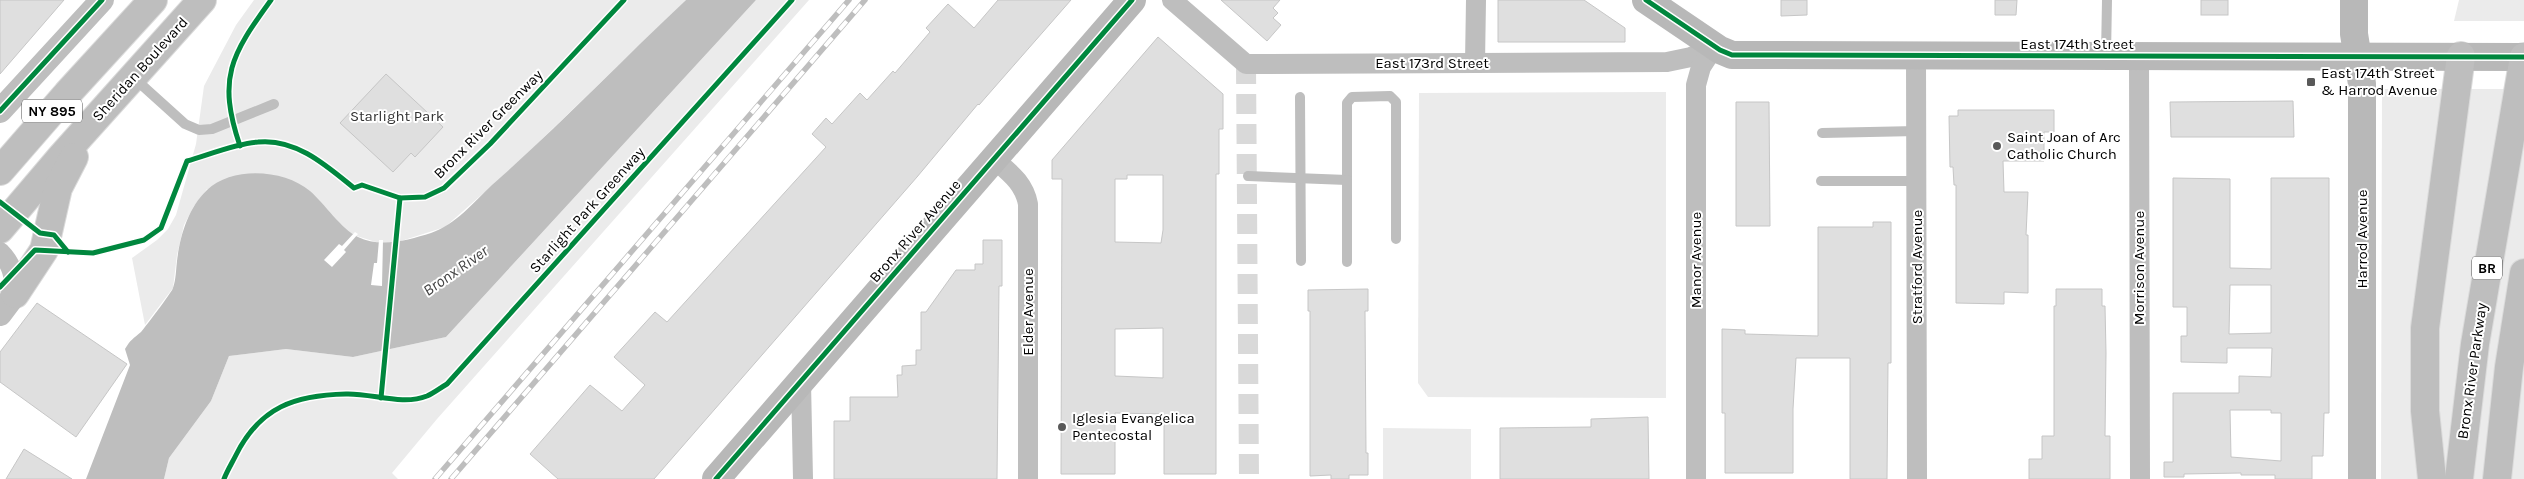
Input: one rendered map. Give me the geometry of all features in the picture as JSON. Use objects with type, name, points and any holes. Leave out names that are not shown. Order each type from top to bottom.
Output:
[{"type":"main road","name":"NY 895","points":[[0,171],[153,0]]},
{"type":"main road","name":"Sheridan Boulevard","points":[[0,229],[90,124],[202,0]]},
{"type":"main road","name":"Bronx River Avenue","points":[[716,479],[1132,0]]},
{"type":"main road","name":"East 174th Street","points":[[1646,0],[1714,46],[1732,55],[2518,57]]},
{"type":"main road","name":"Harrod Avenue","points":[[2354,0],[2354,34],[2362,84],[2362,479]]},
{"type":"main road","points":[[2432,479],[2425,411],[2425,328],[2461,56]]},
{"type":"main road","name":"Bronx River Parkway","points":[[2459,479],[2475,344],[2518,57]]},
{"type":"main road","points":[[7,304],[42,256],[58,188],[90,124]]},
{"type":"main road","name":"BR","points":[[2497,479],[2509,366],[2524,273]]},
{"type":"street","points":[[0,110],[102,0]]},
{"type":"street","name":"East 173rd Street","points":[[1172,0],[1246,64],[1668,62],[1691,57],[1714,46]]},
{"type":"street","points":[[1475,63],[1476,0]]},
{"type":"street","name":"Manor Avenue","points":[[1696,479],[1696,85],[1701,67],[1714,46]]},
{"type":"street","name":"Stratford Avenue","points":[[1916,56],[1917,479]]},
{"type":"street","name":"Morrison Avenue","points":[[2138,56],[2140,479]]},
{"type":"street","name":"Elder Avenue","points":[[994,160],[1017,179],[1026,191],[1028,204],[1028,479]]},
{"type":"street","points":[[0,252],[11,264],[7,304]]},
{"type":"street","points":[[800,382],[803,479]]},
{"type":"lane","points":[[1468,0],[1476,0]]},
{"type":"lane","points":[[2106,56],[2107,0]]},
{"type":"lane","points":[[133,77],[185,124],[199,130],[212,129],[274,104]]},
{"type":"lane","points":[[1347,262],[1347,103],[1352,97],[1390,96],[1396,102],[1396,239]]},
{"type":"lane","points":[[1300,97],[1301,261]]},
{"type":"lane","points":[[1822,133],[1917,131]]},
{"type":"lane","points":[[1248,176],[1347,180]]},
{"type":"lane","points":[[1821,181],[1917,181]]},
{"type":"green space","name":"Starlight Park","points":[[254,0],[686,0],[513,167],[445,227],[398,242],[379,243],[207,189],[194,206],[184,225],[177,255],[173,288],[145,325],[132,258],[157,240],[168,229],[176,215],[196,144],[204,86],[236,25]]},
{"type":"green space","points":[[756,0],[809,0],[437,419],[392,473],[398,479],[164,479],[169,458],[211,401],[229,356],[286,349],[353,357],[446,337]]},
{"type":"green space","points":[[2459,0],[2524,0],[2524,21],[2454,21]]},
{"type":"green space","points":[[2382,89],[2524,89],[2524,479],[2381,479]]},
{"type":"green space","points":[[1666,92],[1666,398],[1428,397],[1418,383],[1419,93]]},
{"type":"green space","points":[[1383,428],[1471,429],[1471,479],[1383,479]]},
{"type":"water","name":"Bronx River","points":[[686,0],[756,0],[446,337],[353,357],[286,349],[229,356],[211,401],[169,458],[164,479],[86,479],[130,365],[125,349],[143,330],[173,288],[180,242],[186,223],[200,197],[207,190],[218,182],[230,177],[258,173],[273,175],[286,178],[310,191],[345,228],[358,237],[376,242],[394,242],[431,233],[448,225],[464,212],[566,117]]},
{"type":"pier","points":[[355,232],[358,234],[344,250],[346,252],[332,267],[324,260],[339,244],[342,246]]},
{"type":"pier","points":[[379,240],[383,240],[382,286],[371,285],[374,263],[377,263]]},
{"type":"building","points":[[0,0],[64,0],[0,74]]},
{"type":"building","points":[[998,0],[1071,0],[978,104],[917,177],[654,479],[558,479],[530,454],[590,385],[622,411],[645,385],[614,357],[655,312],[667,322],[826,147],[812,134],[826,118],[832,124],[860,93],[867,100],[893,71],[895,73],[930,32],[926,28],[948,4],[974,28]]},
{"type":"building","points":[[1221,0],[1280,0],[1273,8],[1278,13],[1273,18],[1281,25],[1267,41]]},
{"type":"building","points":[[1498,0],[1584,0],[1625,28],[1625,42],[1498,42]]},
{"type":"building","points":[[1781,0],[1807,0],[1807,15],[1781,16]]},
{"type":"building","points":[[1995,0],[2017,0],[2016,15],[1995,15]]},
{"type":"building","points":[[2201,0],[2228,0],[2228,15],[2201,15]]},
{"type":"building","points":[[1158,37],[1223,94],[1223,129],[1219,129],[1219,174],[1216,174],[1216,474],[1164,474],[1164,414],[1115,413],[1115,474],[1061,474],[1062,179],[1052,179],[1052,160]],"holes":[[[1127,175],[1163,175],[1163,230],[1161,243],[1115,242],[1115,179],[1127,179]],[[1163,328],[1163,378],[1115,376],[1115,329]]]},
{"type":"building","points":[[386,74],[443,127],[415,157],[411,153],[393,172],[340,123]]},
{"type":"building","points":[[2293,101],[2294,137],[2171,137],[2170,102]]},
{"type":"building","points":[[1736,102],[1769,102],[1770,226],[1736,226]]},
{"type":"building","points":[[1958,110],[2054,110],[2054,132],[2044,132],[2044,161],[2003,161],[2004,192],[2028,192],[2026,235],[2028,235],[2028,293],[2004,292],[2004,304],[1956,303],[1956,185],[1954,185],[1953,167],[1950,167],[1949,116],[1958,116]]},
{"type":"building","points":[[2173,178],[2230,179],[2230,268],[2271,269],[2271,178],[2329,178],[2329,413],[2324,413],[2323,456],[2312,456],[2312,479],[2275,479],[2275,475],[2241,475],[2241,473],[2184,474],[2184,477],[2164,477],[2164,462],[2173,462],[2173,393],[2239,393],[2239,376],[2271,377],[2272,348],[2227,348],[2227,363],[2181,362],[2181,336],[2187,336],[2187,307],[2173,307]],"holes":[[[2230,285],[2271,285],[2271,333],[2229,334]],[[2230,410],[2271,410],[2271,413],[2281,413],[2281,461],[2231,457]]]},
{"type":"building","points":[[1873,222],[1891,222],[1891,363],[1888,363],[1887,479],[1850,479],[1850,358],[1796,358],[1793,409],[1793,473],[1725,473],[1725,413],[1722,413],[1722,329],[1745,330],[1745,334],[1818,336],[1818,227],[1873,227]]},
{"type":"building","points":[[983,240],[1002,240],[1002,286],[999,286],[997,479],[834,479],[834,421],[850,421],[850,397],[898,397],[897,375],[902,375],[902,366],[916,365],[916,350],[921,350],[921,312],[926,312],[956,270],[975,270],[975,264],[983,264]]},
{"type":"building","points":[[1368,289],[1368,311],[1365,311],[1366,453],[1368,453],[1368,475],[1349,475],[1349,479],[1331,479],[1331,475],[1310,476],[1310,311],[1308,311],[1308,290]]},
{"type":"building","points":[[2056,289],[2102,289],[2102,306],[2105,306],[2106,353],[2105,436],[2110,436],[2110,479],[2029,479],[2029,459],[2042,459],[2042,436],[2054,436],[2054,306],[2056,306]]},
{"type":"building","points":[[37,303],[127,364],[76,437],[0,382],[0,352]]},
{"type":"building","points":[[1648,417],[1649,479],[1500,479],[1500,428],[1591,427],[1591,419]]},
{"type":"building","points":[[24,449],[72,479],[6,479]]},
{"type":"tunnel","points":[[1246,64],[1249,479]]},
{"type":"railway","points":[[435,479],[849,0]]},
{"type":"railway","points":[[451,479],[865,0]]},
{"type":"cycle path","points":[[0,111],[102,0]]},
{"type":"cycle path","points":[[240,146],[233,122],[230,102],[229,84],[232,68],[246,36],[271,0]]},
{"type":"cycle path","name":"Bronx River Greenway","points":[[0,287],[35,250],[93,253],[144,240],[161,228],[187,161],[241,145],[258,142],[285,144],[310,155],[354,188],[362,185],[400,198],[425,197],[444,188],[490,144],[624,0]]},
{"type":"cycle path","name":"Starlight Park Greenway","points":[[224,479],[236,455],[256,425],[268,415],[295,401],[311,397],[346,394],[407,400],[417,399],[430,395],[447,384],[792,0]]},
{"type":"cycle path","points":[[716,479],[1132,0]]},
{"type":"cycle path","points":[[1646,0],[1720,50],[1732,55],[2524,57]]},
{"type":"cycle path","points":[[381,398],[400,198]]},
{"type":"cycle path","points":[[0,202],[40,233],[54,235],[68,252]]},
{"type":"place","name":"East 174th Street & Harrod Avenue","points":[[2311,82]]},
{"type":"place","name":"Saint Joan of Arc Catholic Church","points":[[1997,146]]},
{"type":"place","name":"Iglesia Evangelica Pentecostal","points":[[1062,427]]}]
